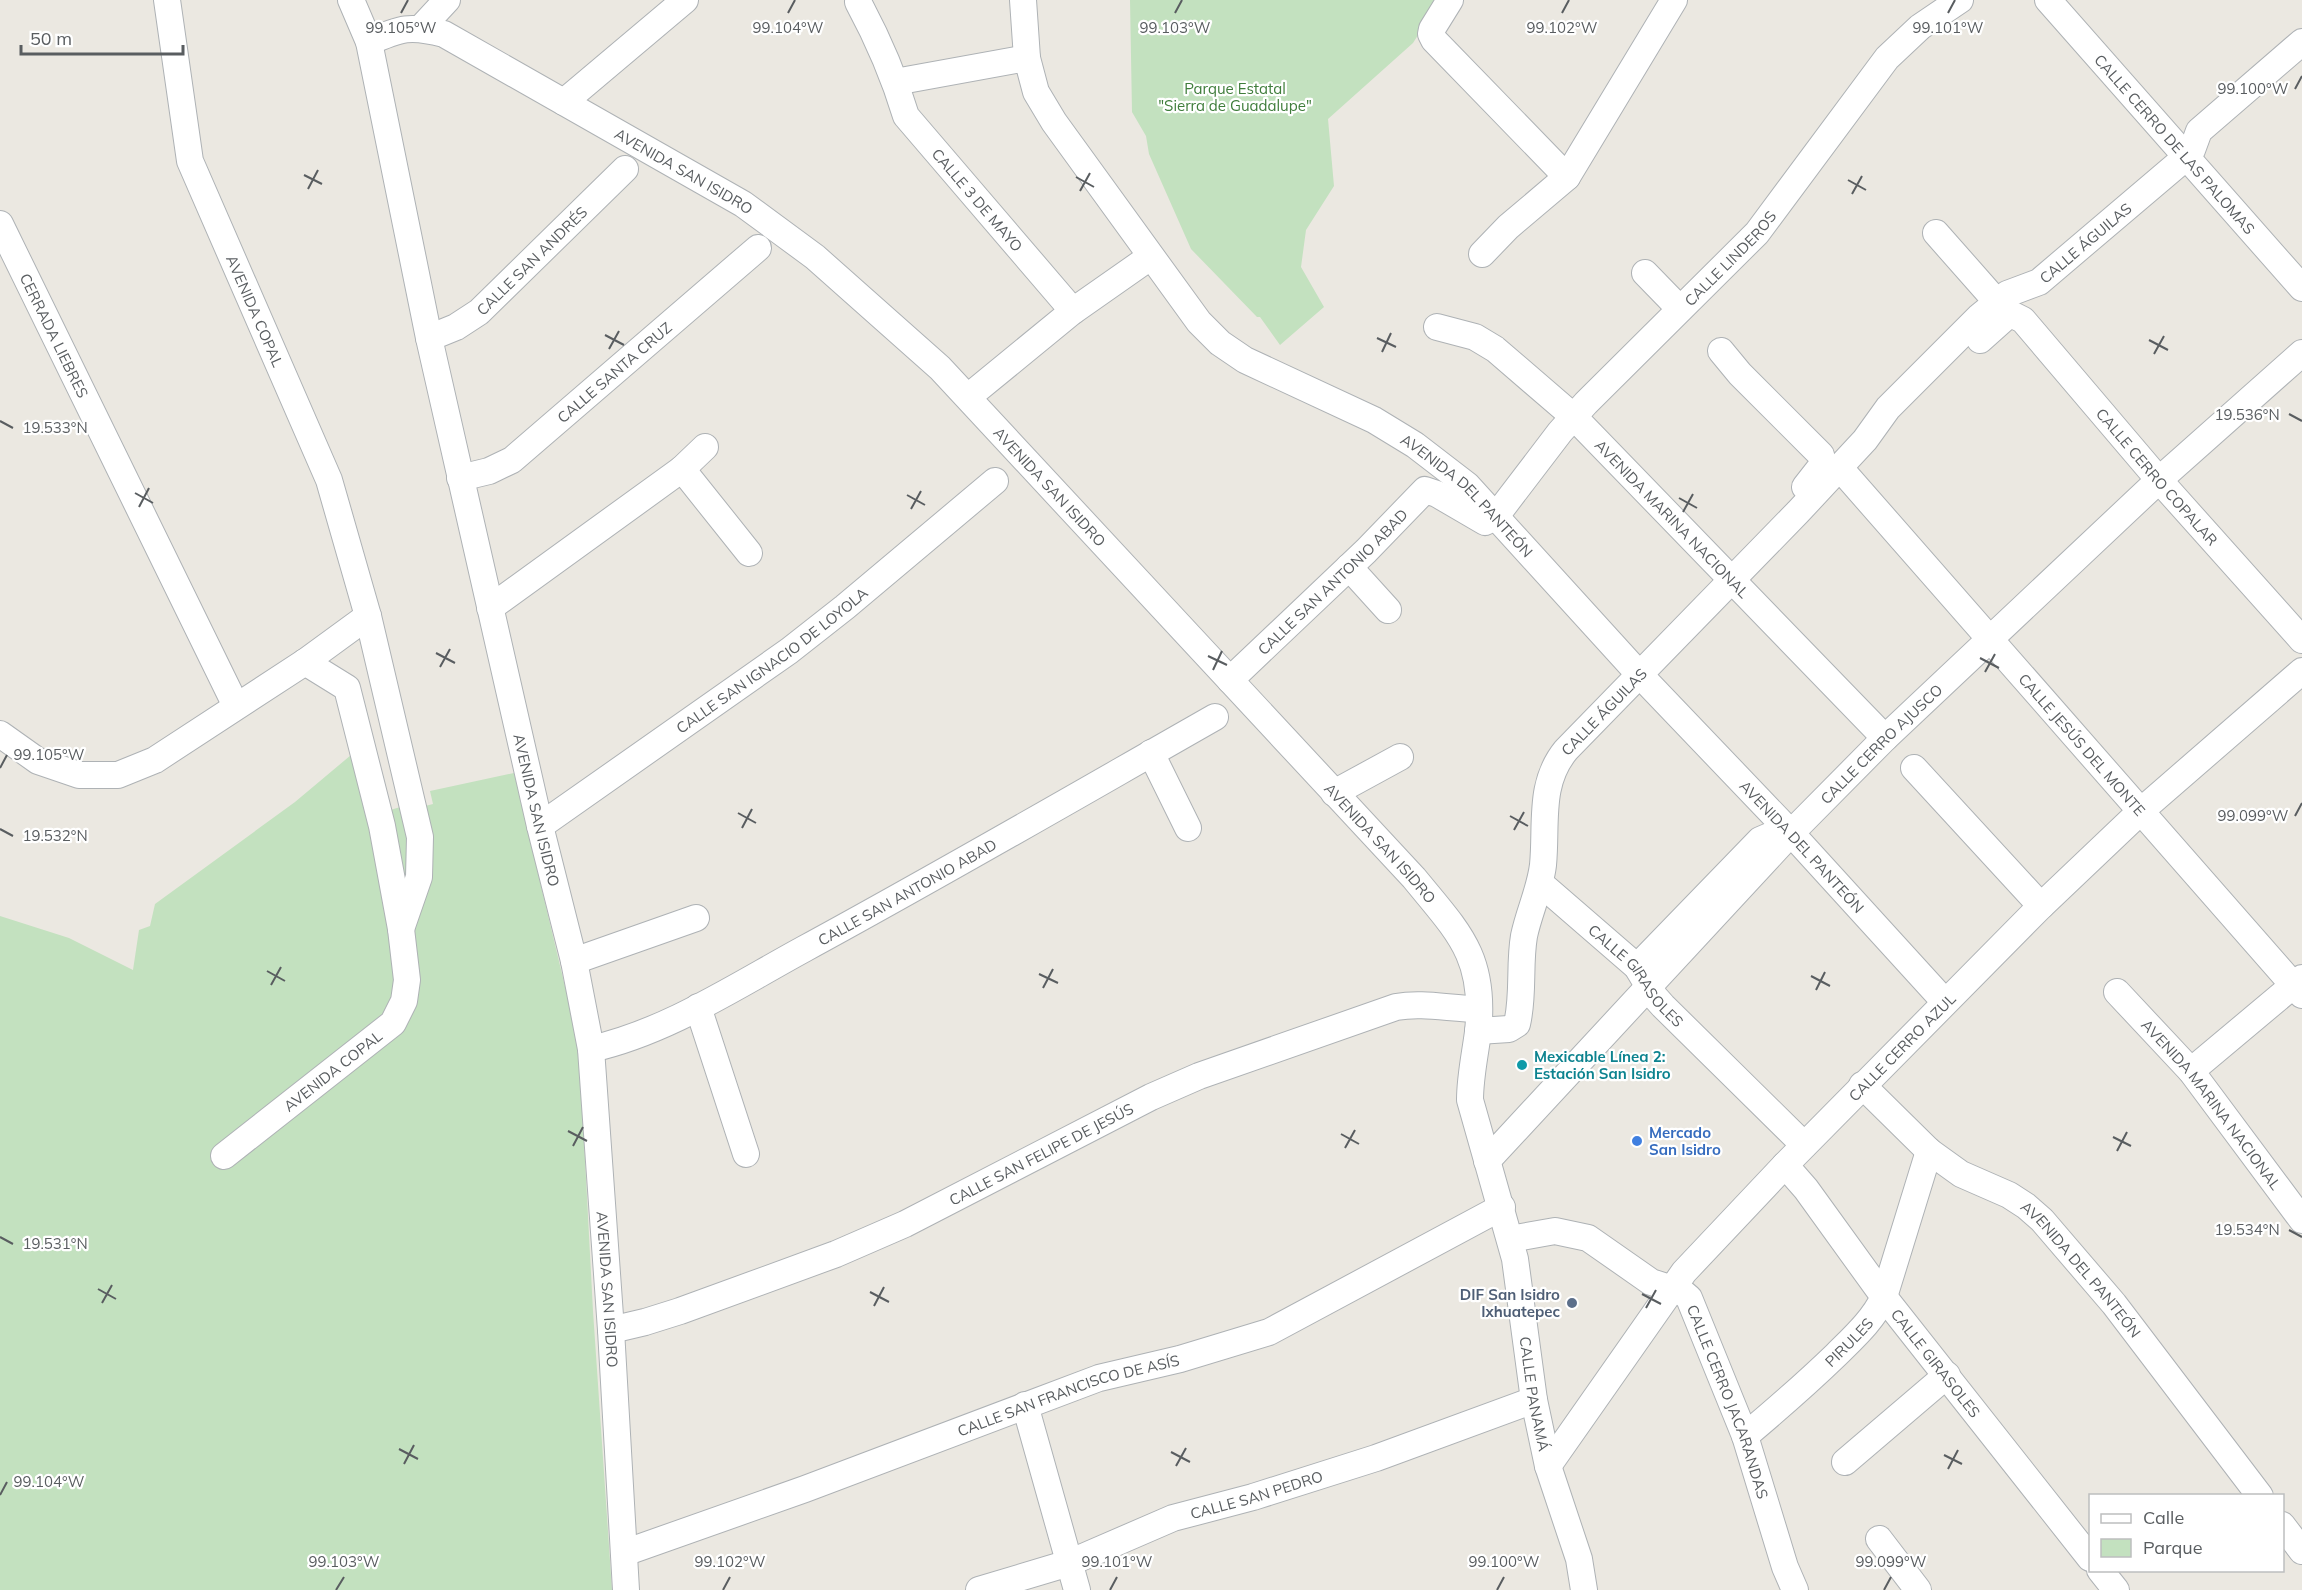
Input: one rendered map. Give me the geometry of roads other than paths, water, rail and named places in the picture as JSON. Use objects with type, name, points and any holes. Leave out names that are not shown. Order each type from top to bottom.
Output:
[{"type":"street","name":"AVENIDA COPAL","points":[[167,0],[190,161],[328,480],[368,616],[420,837],[419,877],[401,929]]},
{"type":"street","name":"AVENIDA SAN ISIDRO","points":[[351,0],[369,42],[429,338],[540,826],[574,961],[591,1048],[626,1590]]},
{"type":"street","points":[[421,28],[447,0]]},
{"type":"street","points":[[564,102],[685,0]]},
{"type":"street","name":"AVENIDA DEL PANTEÓN","points":[[1023,0],[1027,58],[1036,92],[1054,122],[1199,322],[1220,343],[1245,360],[1374,420],[1415,445],[1467,484],[1945,1002]]},
{"type":"street","points":[[1450,0],[1431,34],[1434,40],[1567,177]]},
{"type":"street","points":[[1482,254],[1508,227],[1567,177],[1674,0]]},
{"type":"street","name":"CALLE LINDEROS","points":[[1496,516],[1574,417],[1757,233],[1887,58],[1920,27],[1960,0]]},
{"type":"street","name":"CALLE CERRO DE LAS PALOMAS","points":[[2048,0],[2302,288]]},
{"type":"street","name":"CALLE 3 DE MAYO","points":[[858,2],[875,33],[906,116],[1073,310]]},
{"type":"street","name":"AVENIDA SAN ISIDRO","points":[[369,42],[395,31],[421,28],[444,34],[743,204],[780,229],[815,257],[931,360],[968,397],[1414,878],[1468,948],[1477,973],[1478,1020],[1470,1100],[1487,1161]]},
{"type":"street","name":"CALLE ÁGUILAS","points":[[1478,1020],[1509,1029],[1517,1024],[1522,987],[1524,939],[1540,883],[1544,851],[1544,807],[1553,769],[1566,750],[1865,440],[1888,408],[2004,308],[2007,294],[2039,282],[2185,158],[2192,150],[2199,131],[2302,42]]},
{"type":"street","points":[[895,82],[1027,58]]},
{"type":"street","name":"CALLE SAN ANDRÉS","points":[[429,338],[456,327],[479,312],[625,169]]},
{"type":"street","name":"CERRADA LIEBRES","points":[[0,225],[236,706]]},
{"type":"street","name":"CALLE CERRO COPALAR","points":[[1936,232],[2004,308],[2023,320],[2159,480],[2302,640]]},
{"type":"street","name":"CALLE SANTA CRUZ","points":[[460,478],[489,471],[512,460],[758,248]]},
{"type":"street","points":[[968,397],[1073,310],[1150,257]]},
{"type":"street","points":[[1645,273],[1680,309]]},
{"type":"street","name":"AVENIDA MARINA NACIONAL","points":[[1437,327],[1474,337],[1495,349],[1574,417],[1885,738]]},
{"type":"street","points":[[1721,351],[1740,374],[1823,458],[1821,467],[1782,519],[1775,535]]},
{"type":"street","name":"CALLE CERRO AJUSCO","points":[[1487,1161],[1643,977],[1885,738],[2159,480],[2302,352]]},
{"type":"street","points":[[490,608],[682,469],[705,447]]},
{"type":"street","name":"CALLE JESÚS DEL MONTE","points":[[1839,466],[2299,986]]},
{"type":"street","points":[[682,469],[748,553]]},
{"type":"street","name":"CALLE SAN IGNACIO DE LOYOLA","points":[[540,826],[789,651],[995,481]]},
{"type":"street","name":"CALLE SAN ANTONIO ABAD","points":[[1230,680],[1349,567],[1425,490],[1437,494],[1485,522],[1496,516]]},
{"type":"street","points":[[1349,567],[1388,610]]},
{"type":"street","points":[[0,734],[38,761],[79,775],[118,775],[155,760],[305,662],[368,616]]},
{"type":"street","points":[[305,662],[347,688],[382,676]]},
{"type":"street","name":"CALLE CERRO AZUL","points":[[1548,1466],[1671,1289],[1692,1263],[1862,1085],[2041,906],[2142,810],[2302,671]]},
{"type":"street","name":"AVENIDA COPAL","points":[[224,1156],[393,1023],[404,1001],[407,980],[401,929],[382,826],[347,688]]},
{"type":"street","name":"CALLE SAN ANTONIO ABAD","points":[[591,1048],[621,1042],[698,1007],[859,920],[1215,717]]},
{"type":"street","points":[[1151,753],[1188,828]]},
{"type":"street","points":[[1334,792],[1400,757]]},
{"type":"street","points":[[1914,768],[2041,906]]},
{"type":"street","points":[[375,799],[409,789]]},
{"type":"street","name":"CALLE GIRASOLES","points":[[1540,883],[1643,977],[1663,1006],[1804,1145]]},
{"type":"street","points":[[574,961],[696,918]]},
{"type":"street","points":[[2191,1071],[2299,986]]},
{"type":"street","name":"AVENIDA MARINA NACIONAL","points":[[2117,992],[2191,1071],[2302,1220]]},
{"type":"street","name":"CALLE SAN FELIPE DE JESÚS","points":[[610,1330],[680,1311],[836,1254],[885,1233],[1151,1097],[1199,1076],[1396,1007],[1411,1004],[1456,1009],[1478,1020]]},
{"type":"street","points":[[698,1007],[746,1154]]},
{"type":"street","name":"AVENIDA DEL PANTEÓN","points":[[1862,1085],[1929,1151],[1961,1174],[2026,1206],[2042,1220],[2114,1304],[2258,1494]]},
{"type":"street","name":"PIRULES","points":[[1745,1436],[1809,1381],[1876,1313],[1884,1298],[1929,1151]]},
{"type":"street","name":"CALLE PANAMÁ","points":[[1487,1161],[1510,1239],[1534,1400],[1548,1466],[1579,1559],[1584,1590]]},
{"type":"street","name":"CALLE GIRASOLES","points":[[1785,1165],[1806,1189],[1884,1298],[2089,1555]]},
{"type":"street","name":"CALLE SAN FRANCISCO DE ASÍS","points":[[624,1554],[805,1489],[1099,1378],[1180,1359],[1269,1332],[1502,1207]]},
{"type":"street","name":"CALLE CERRO JACARANDAS","points":[[1510,1239],[1555,1231],[1588,1238],[1651,1282],[1682,1292],[1693,1304],[1745,1436],[1785,1567],[1795,1590]]},
{"type":"street","points":[[1845,1462],[1947,1375]]},
{"type":"street","name":"CALLE SAN PEDRO","points":[[979,1590],[1069,1563],[1173,1518],[1253,1497],[1376,1458],[1534,1400]]},
{"type":"street","points":[[1025,1405],[1077,1590]]},
{"type":"street","points":[[2284,1526],[2302,1551]]},
{"type":"street","points":[[1879,1539],[1918,1590]]},
{"type":"street","points":[[2102,1572],[2116,1590]]},
{"type":"place","name":"Mexicable Línea 2: Estación San Isidro","points":[[1522,1065]]},
{"type":"place","name":"Mercado San Isidro","points":[[1637,1141]]},
{"type":"place","name":"DIF San Isidro Ixhuatepec","points":[[1572,1303]]},
{"type":"park label","name":"Parque Estatal \"Sierra de Guadalupe\"","points":[[1235,96]]}]
